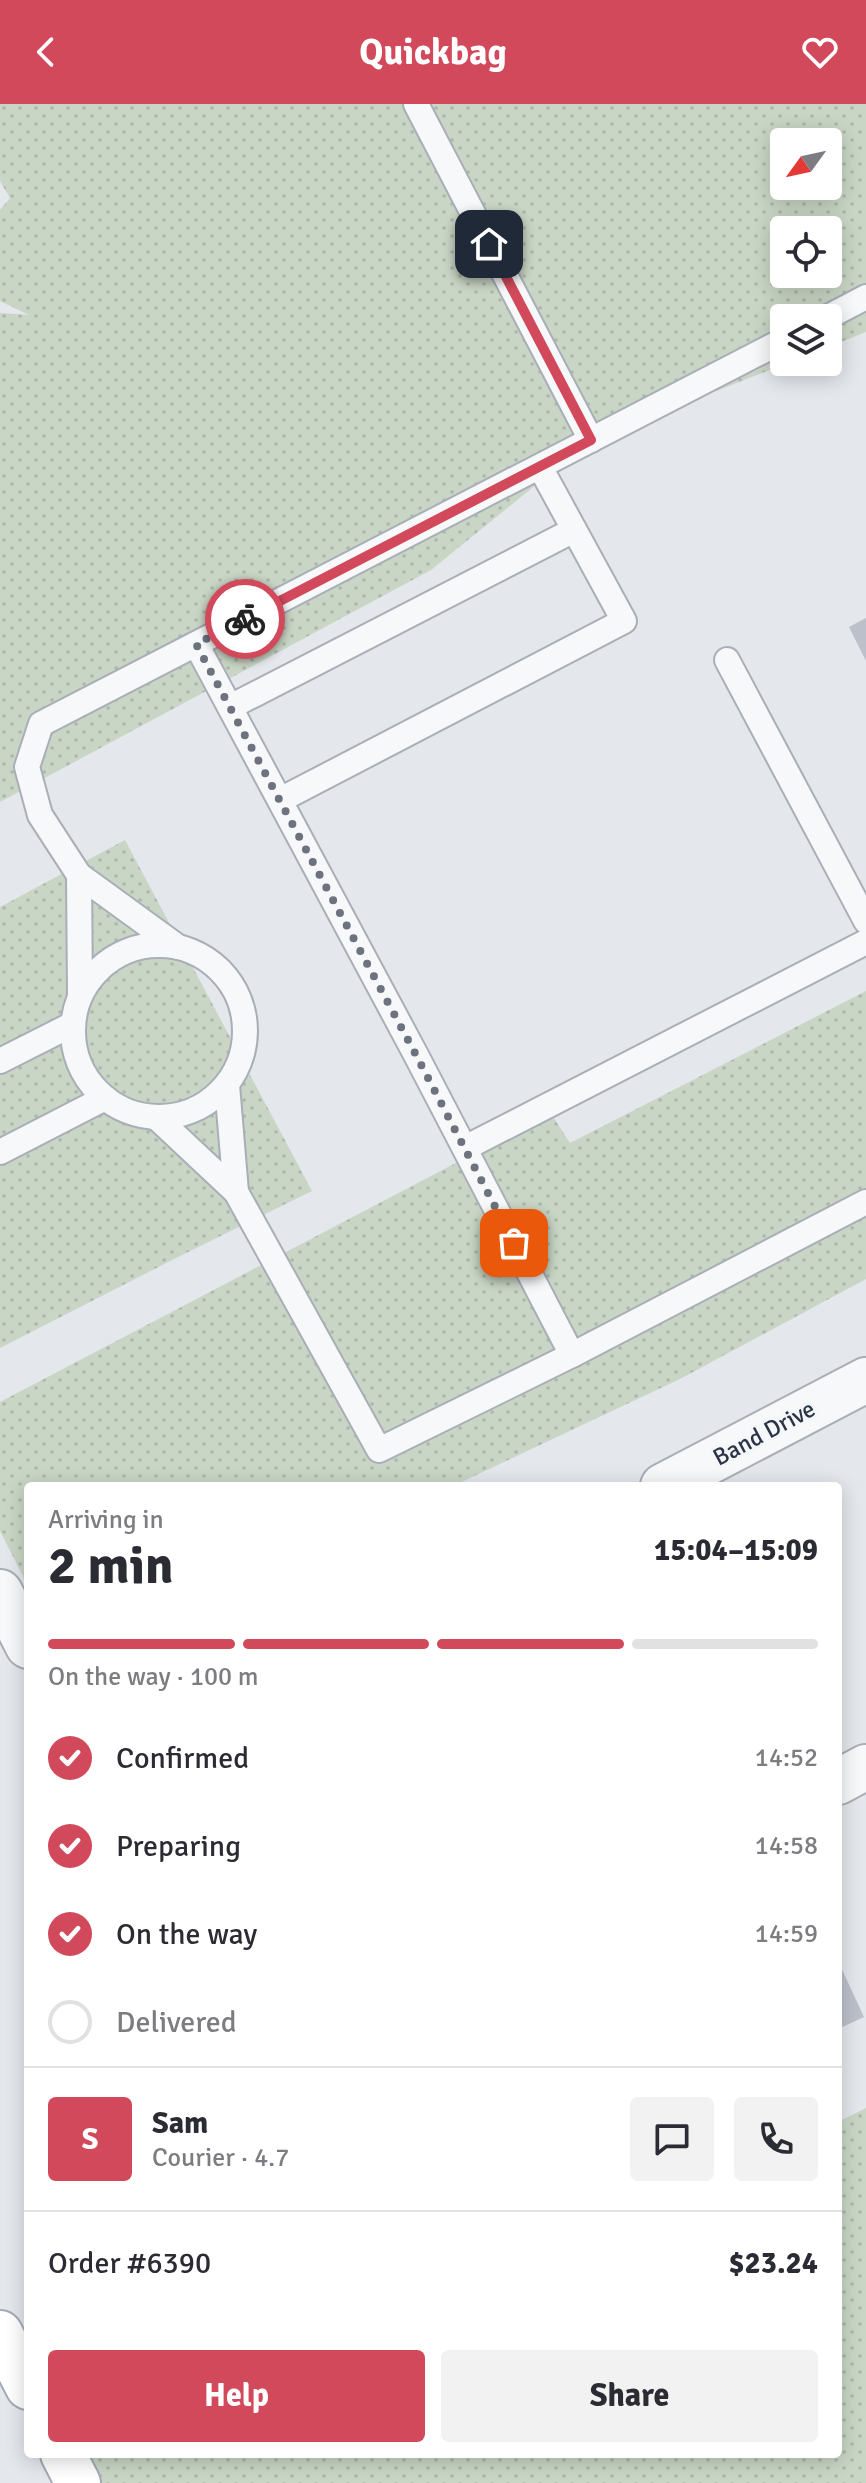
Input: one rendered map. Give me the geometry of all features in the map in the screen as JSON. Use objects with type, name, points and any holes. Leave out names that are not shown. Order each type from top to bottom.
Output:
[{"type":"main road","points":[[0,2333],[24,2379]]},
{"type":"main road","points":[[65,2458],[78,2483]]},
{"type":"street","name":"Band Drive","points":[[671,1482],[866,1380]]},
{"type":"street","points":[[0,1592],[24,1638]]},
{"type":"street","points":[[842,1780],[866,1767]]},
{"type":"lane","points":[[416,104],[591,440]]},
{"type":"lane","points":[[842,310],[866,297]]},
{"type":"lane","points":[[79,875],[80,995],[73,1024],[76,1053],[87,1078],[105,1098],[129,1112],[156,1117],[183,1114],[208,1103],[227,1085],[240,1061],[245,1034],[242,1005],[228,978],[206,958],[178,947],[79,875],[40,815],[27,767],[41,724],[770,347]]},
{"type":"lane","points":[[280,800],[624,621],[540,467]]},
{"type":"lane","points":[[230,707],[574,530]]},
{"type":"lane","points":[[196,644],[572,1355]]},
{"type":"lane","points":[[727,660],[866,921]]},
{"type":"lane","points":[[465,1148],[866,942]]},
{"type":"lane","points":[[80,995],[97,971],[121,953],[149,945],[178,947]]},
{"type":"lane","points":[[0,1061],[73,1024]]},
{"type":"lane","points":[[227,1085],[236,1192]]},
{"type":"lane","points":[[0,1152],[105,1098]]},
{"type":"lane","points":[[156,1117],[236,1192],[379,1450],[572,1355],[866,1202]]},
{"type":"green space","points":[[0,104],[866,104],[866,332],[842,341],[842,304],[770,304],[770,370],[591,440],[431,570],[0,802],[0,313],[29,315],[0,301],[0,210],[10,198],[0,181]]},
{"type":"green space","points":[[125,840],[312,1191],[0,1348],[0,907]]},
{"type":"green space","points":[[866,991],[866,1279],[680,1379],[461,1482],[24,1482],[24,1578],[0,1531],[0,1402],[552,1115],[570,1143]]},
{"type":"green space","points":[[866,2108],[866,2483],[78,2483],[65,2458],[842,2458],[842,2120]]},
{"type":"building","points":[[866,618],[866,661],[849,627]]},
{"type":"building","points":[[842,1970],[864,2017],[842,2027]]},
{"type":"way so far","points":[[245,619],[196,644],[514,1243]]},
{"type":"route","points":[[245,619],[591,440],[489,244]]}]
